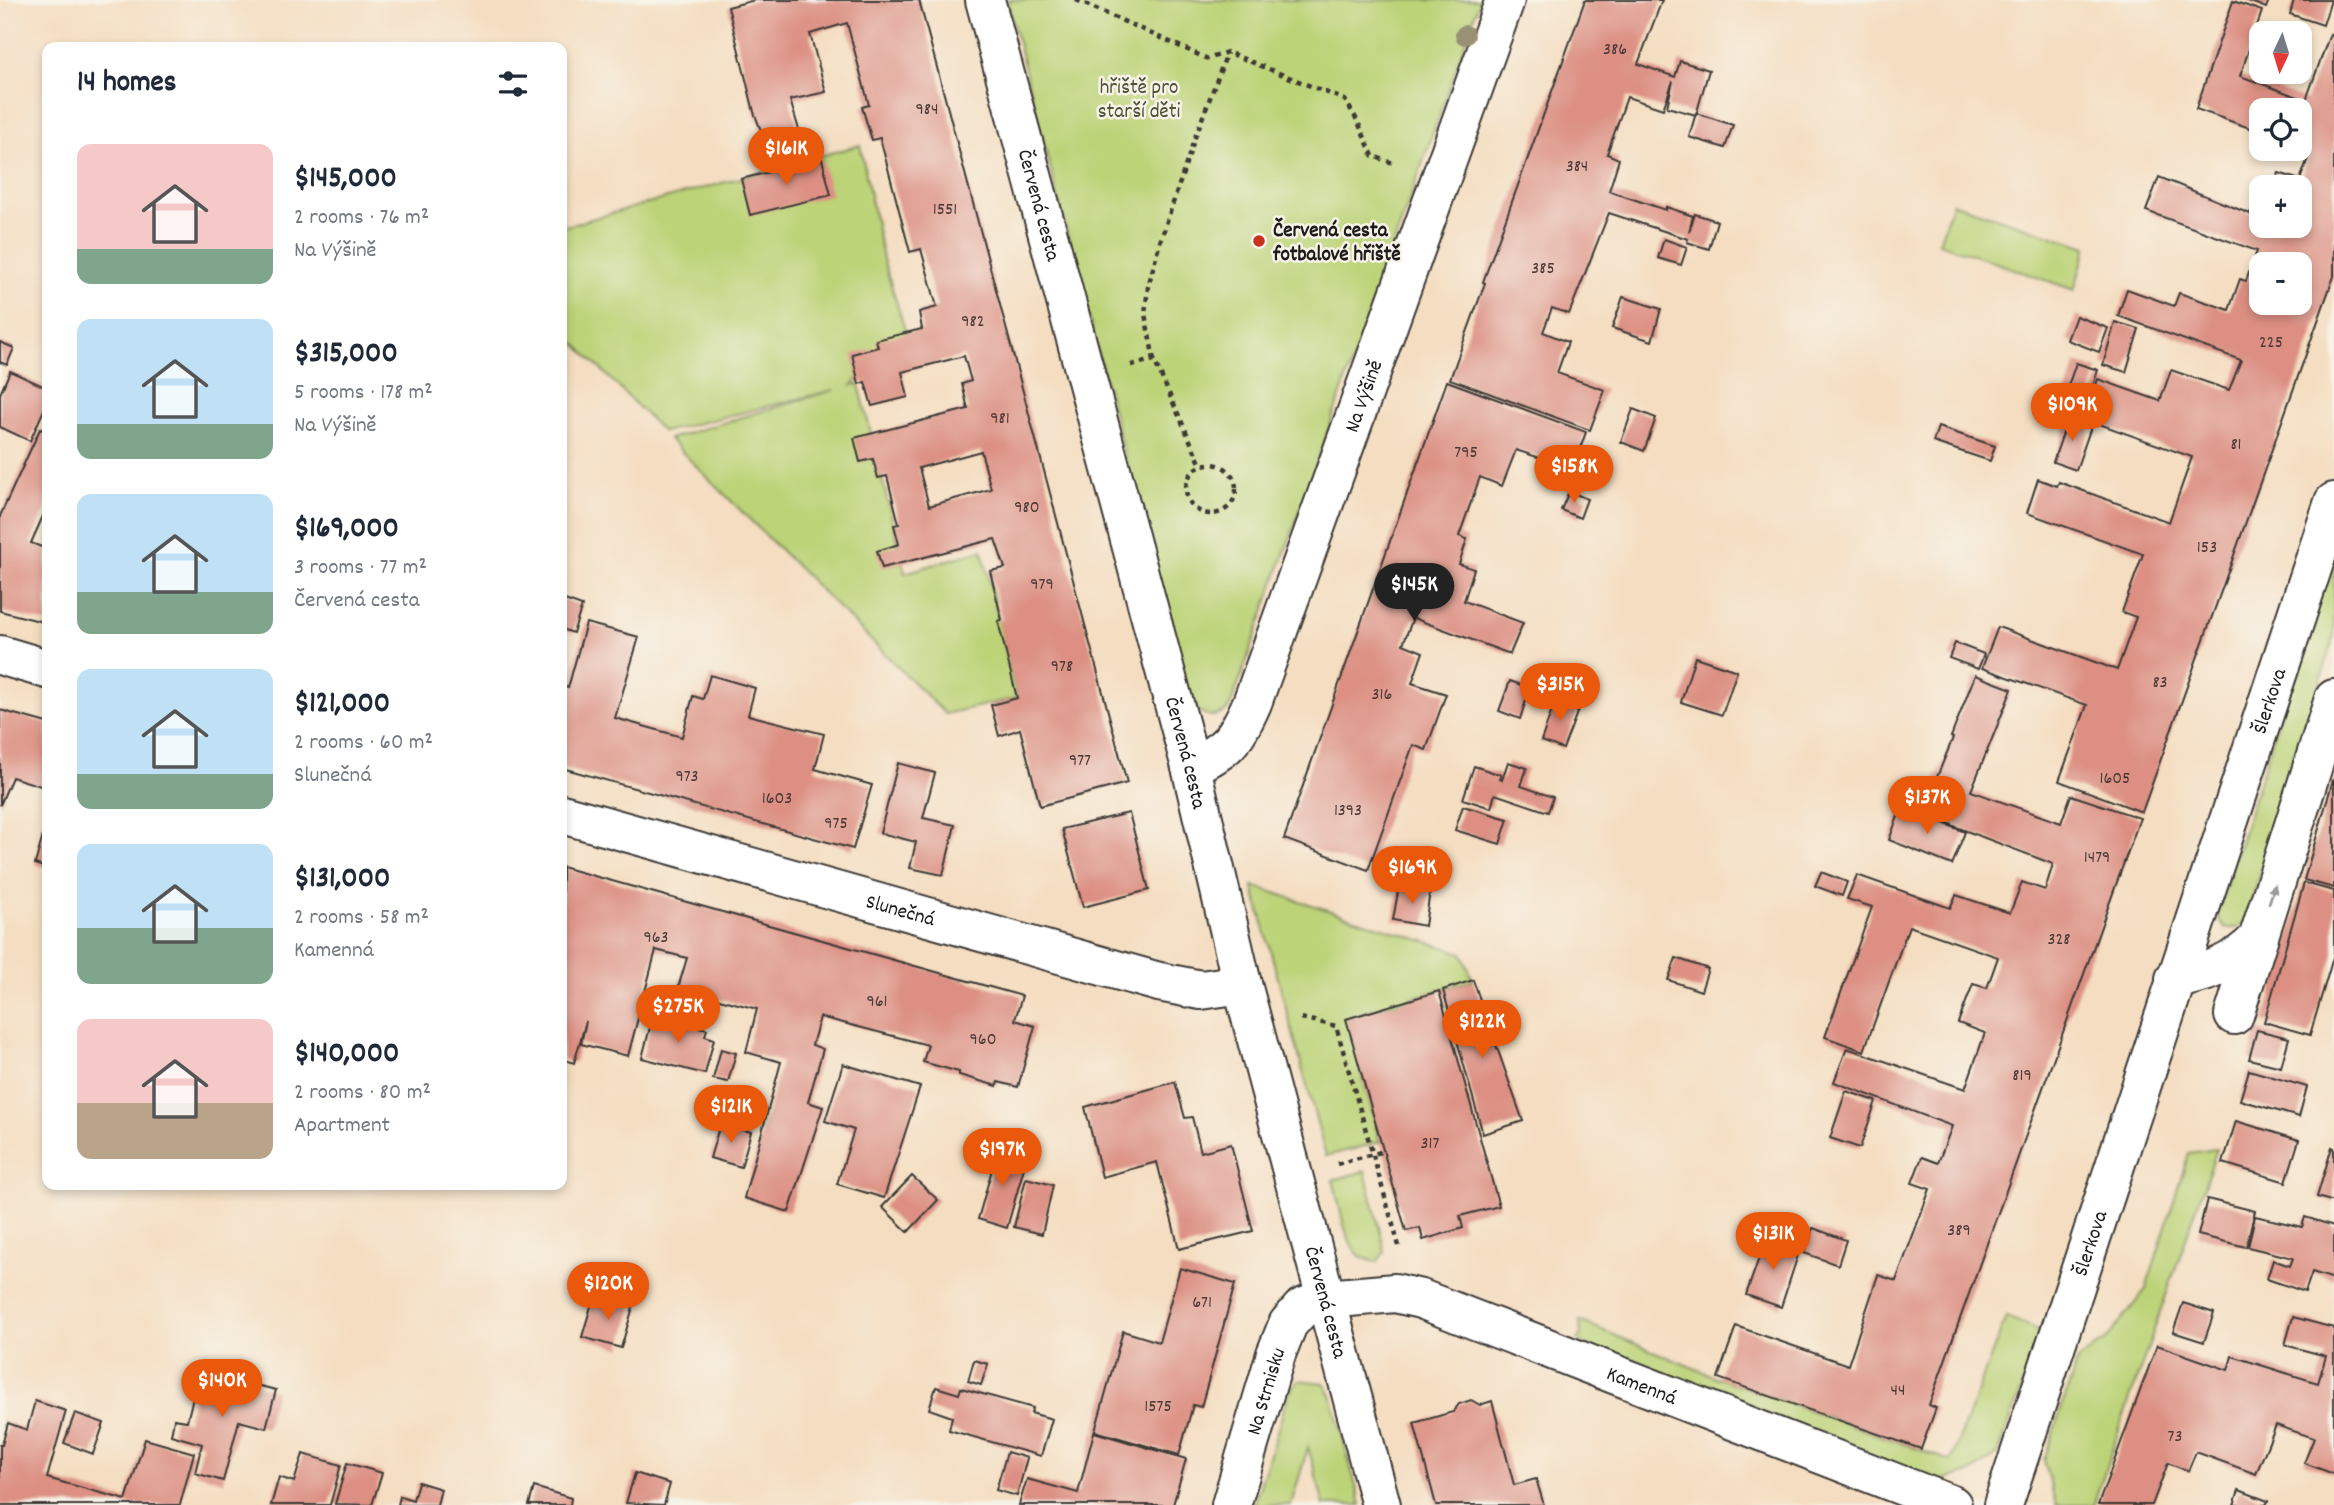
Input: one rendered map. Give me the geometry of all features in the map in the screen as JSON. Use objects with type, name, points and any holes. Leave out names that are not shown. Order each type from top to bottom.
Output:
[{"type":"street","name":"Červená cesta","points":[[985,0],[1191,767],[1242,984],[1381,1505]]},
{"type":"street","name":"Na Výšině","points":[[1191,767],[1227,747],[1252,704],[1505,0]]},
{"type":"street","name":"Šlerkova","points":[[2003,1505],[2334,502]]},
{"type":"street","points":[[0,655],[42,668]]},
{"type":"street","points":[[2234,1015],[2334,699]]},
{"type":"street","name":"Slunečná","points":[[567,815],[1158,982],[1201,990],[1242,984]]},
{"type":"street","points":[[2175,979],[2208,973],[2232,961],[2258,939]]},
{"type":"street","name":"Kamenná","points":[[1326,1299],[1395,1293],[1421,1299],[1952,1505]]},
{"type":"street","name":"Na Strnisku","points":[[1231,1505],[1276,1354],[1288,1324],[1302,1308],[1326,1299]]},
{"type":"path","points":[[1076,0],[1208,59],[1227,52],[1345,100],[1373,156],[1399,165]]},
{"type":"path","points":[[1201,466],[1154,360],[1145,313],[1148,287],[1160,242],[1227,52]]},
{"type":"path","points":[[1085,375],[1154,360]]},
{"type":"path","points":[[1217,465],[1224,468],[1234,480],[1235,495],[1227,509],[1220,513],[1204,514],[1197,511],[1187,498],[1186,483],[1194,469],[1201,466],[1217,465]]},
{"type":"path","points":[[1289,1015],[1336,1026],[1400,1249]]},
{"type":"path","points":[[1346,1161],[1384,1151]]},
{"type":"green space","name":"hřiště pro starší děti","points":[[1007,0],[1480,0],[1233,700],[1227,710],[1216,716],[1204,714],[1194,708],[1187,698]]},
{"type":"green space","points":[[860,145],[883,259],[906,333],[852,385],[859,384],[905,573],[982,550],[1017,698],[945,714],[669,439],[834,390],[663,432],[567,335],[567,226]]},
{"type":"green space","points":[[1952,203],[2087,247],[2074,290],[1939,243]]},
{"type":"green space","points":[[2334,548],[2334,638],[2245,922],[2237,928],[2225,928],[2219,921],[2218,911]]},
{"type":"green space","points":[[1253,886],[1462,953],[1473,980],[1346,1017],[1380,1142],[1326,1156]]},
{"type":"green space","points":[[2217,1149],[2093,1505],[2056,1505],[2044,1460],[2078,1359],[2105,1341],[2146,1289],[2189,1153]]},
{"type":"green space","points":[[1365,1171],[1385,1251],[1377,1262],[1362,1257],[1352,1247],[1333,1180]]},
{"type":"green space","points":[[2006,1317],[2042,1331],[1998,1454],[1971,1473],[1938,1481],[1623,1367],[1577,1339],[1581,1335],[1580,1321],[1718,1378],[1951,1461]]},
{"type":"green space","points":[[1298,1380],[1324,1383],[1331,1395],[1361,1505],[1324,1505],[1308,1447],[1291,1505],[1254,1505],[1289,1393]]},
{"type":"building","points":[[755,0],[919,0],[1127,783],[1040,806],[1020,729],[999,736],[991,705],[1017,698],[998,621],[1002,620],[990,571],[1005,568],[995,539],[882,568],[877,551],[899,544],[894,525],[899,524],[887,476],[878,478],[873,459],[860,462],[854,438],[968,409],[962,384],[971,381],[964,356],[902,372],[908,397],[872,406],[865,382],[859,384],[852,354],[878,347],[876,340],[922,329],[919,312],[937,307],[921,249],[910,252],[880,138],[872,140],[862,107],[869,105],[847,23],[810,34],[826,92],[790,100],[807,156],[774,165],[754,112],[728,7]],"holes":[[[981,451],[991,489],[929,506],[919,468]]]},
{"type":"building","points":[[1585,0],[1662,0],[1638,64],[1675,77],[1680,61],[1709,70],[1696,115],[1667,107],[1673,81],[1663,109],[1627,97],[1607,154],[1619,159],[1609,191],[1693,216],[1689,232],[1695,214],[1717,221],[1709,249],[1687,242],[1688,239],[1609,213],[1569,314],[1552,308],[1543,332],[1568,342],[1557,373],[1605,390],[1590,430],[1450,379]]},
{"type":"building","points":[[2246,0],[2269,0],[2266,8]]},
{"type":"building","points":[[2294,0],[2331,0],[2323,25],[2290,14]]},
{"type":"building","points":[[2233,1],[2262,11],[2259,21],[2249,21],[2249,49],[2240,76],[2249,79],[2249,84],[2262,84],[2300,98],[2249,98],[2249,128],[2196,109]]},
{"type":"building","points":[[2330,34],[2334,36],[2334,276],[2142,812],[2059,781],[2087,705],[1982,668],[1998,627],[2117,670],[2136,617],[2122,612],[2143,554],[2027,513],[2038,479],[2057,486],[2059,482],[2169,522],[2192,457],[2085,419],[2098,379],[2160,401],[2171,370],[2229,390],[2241,360],[2118,316],[2127,289],[2174,306],[2179,293],[2229,310],[2240,279],[2246,281],[2249,273],[2249,315],[2312,315],[2312,252],[2257,252],[2146,211],[2159,177],[2249,214],[2249,238],[2312,238],[2312,175],[2302,175],[2307,161],[2312,161],[2312,98],[2307,98]]},
{"type":"building","points":[[1696,113],[1733,125],[1725,148],[1689,137]]},
{"type":"building","points":[[822,159],[831,195],[750,215],[741,179]]},
{"type":"building","points":[[1664,239],[1687,247],[1681,265],[1658,258]]},
{"type":"building","points":[[1623,297],[1661,309],[1652,341],[1612,328]]},
{"type":"building","points":[[2076,316],[2108,328],[2099,352],[2067,340]]},
{"type":"building","points":[[2115,322],[2139,329],[2126,372],[2103,365]]},
{"type":"building","points":[[0,342],[14,348],[7,365],[0,362]]},
{"type":"building","points":[[2076,363],[2098,370],[2083,416],[2060,409]]},
{"type":"building","points":[[10,371],[42,386],[42,414],[30,441],[0,427],[0,394]]},
{"type":"building","points":[[1447,381],[1586,432],[1578,455],[1558,449],[1552,462],[1516,450],[1502,486],[1480,477],[1459,536],[1467,539],[1459,564],[1474,569],[1464,601],[1523,623],[1510,654],[1413,618],[1403,644],[1423,652],[1412,683],[1446,694],[1426,750],[1413,745],[1368,870],[1284,839]]},
{"type":"building","points":[[1633,409],[1656,418],[1644,451],[1621,442]]},
{"type":"building","points":[[2069,416],[2092,424],[2076,470],[2053,462]]},
{"type":"building","points":[[1938,427],[1995,446],[1990,461],[1933,442]]},
{"type":"building","points":[[40,429],[42,430],[42,518],[31,543],[42,547],[42,622],[0,611],[0,516]]},
{"type":"building","points":[[1569,491],[1587,499],[1580,518],[1561,510]]},
{"type":"building","points":[[567,601],[582,606],[573,633],[567,631]]},
{"type":"building","points":[[586,623],[639,637],[615,718],[682,737],[693,696],[703,699],[710,675],[755,688],[748,715],[824,734],[815,769],[872,785],[853,849],[567,769],[568,688]]},
{"type":"building","points":[[1955,643],[1984,654],[1978,669],[1949,658]]},
{"type":"building","points":[[1695,657],[1737,671],[1722,715],[1681,702]]},
{"type":"building","points":[[1975,675],[2012,689],[1971,791],[2061,823],[2071,795],[2140,818],[1929,1405],[1936,1408],[1921,1449],[1718,1378],[1736,1326],[1848,1365],[1878,1275],[1896,1281],[1930,1189],[1912,1183],[1922,1157],[1938,1163],[1952,1126],[1834,1082],[1847,1048],[1965,1089],[1985,1033],[1958,1023],[1973,984],[1987,988],[1998,957],[1909,926],[1864,1051],[1825,1037],[1872,907],[1847,899],[1857,875],[1950,908],[1956,895],[2010,913],[2022,882],[2045,890],[2053,864],[1956,827],[1923,811]]},
{"type":"building","points":[[1510,681],[1530,688],[1520,719],[1499,711]]},
{"type":"building","points":[[1557,696],[1580,705],[1563,749],[1541,741]]},
{"type":"building","points":[[0,710],[42,722],[42,786],[12,777],[0,805]]},
{"type":"building","points":[[1508,762],[1527,768],[1521,786],[1553,797],[1548,812],[1495,794],[1491,808],[1463,799],[1474,766],[1501,775],[1502,780]]},
{"type":"building","points":[[898,763],[935,773],[923,818],[955,825],[943,875],[910,868],[916,842],[880,833]]},
{"type":"building","points":[[2334,780],[2334,888],[2304,880]]},
{"type":"building","points":[[1463,806],[1508,819],[1500,844],[1455,830]]},
{"type":"building","points":[[1902,806],[1965,832],[1952,865],[1889,840]]},
{"type":"building","points":[[1129,813],[1149,890],[1083,907],[1062,829]]},
{"type":"building","points":[[42,839],[42,866],[35,864]]},
{"type":"building","points":[[567,868],[1022,996],[1015,1020],[1035,1026],[1018,1087],[998,1082],[997,1086],[923,1062],[928,1045],[820,1017],[812,1045],[823,1049],[808,1102],[823,1107],[789,1212],[744,1198],[781,1062],[746,1052],[757,1009],[678,988],[687,958],[656,950],[628,1056],[581,1044],[586,1021],[574,1063],[567,1061]]},
{"type":"building","points":[[1821,872],[1847,882],[1842,896],[1815,886]]},
{"type":"building","points":[[2304,883],[2334,891],[2334,954],[2310,1035],[2264,1022]]},
{"type":"building","points":[[1399,886],[1430,891],[1425,926],[1393,920]]},
{"type":"building","points":[[1676,958],[1708,969],[1701,991],[1668,980]]},
{"type":"building","points":[[1473,980],[1523,1121],[1483,1134],[1443,990]]},
{"type":"building","points":[[1439,991],[1499,1206],[1460,1216],[1463,1228],[1423,1240],[1420,1228],[1406,1231],[1346,1019]]},
{"type":"building","points":[[653,1016],[707,1029],[705,1036],[714,1039],[705,1074],[642,1058]]},
{"type":"building","points":[[2257,1030],[2289,1038],[2281,1067],[2249,1059]]},
{"type":"building","points":[[721,1049],[736,1053],[728,1082],[713,1079]]},
{"type":"building","points":[[843,1064],[920,1087],[884,1198],[837,1184],[854,1130],[825,1121]]},
{"type":"building","points":[[2249,1070],[2307,1087],[2299,1117],[2240,1100]]},
{"type":"building","points":[[1175,1082],[1185,1118],[1192,1117],[1201,1152],[1231,1144],[1253,1231],[1179,1249],[1157,1162],[1102,1177],[1085,1107]]},
{"type":"building","points":[[1846,1091],[1876,1101],[1860,1148],[1830,1138]]},
{"type":"building","points":[[2236,1121],[2299,1140],[2286,1182],[2223,1163]]},
{"type":"building","points":[[720,1124],[751,1132],[741,1167],[710,1158]]},
{"type":"building","points":[[2332,1147],[2334,1148],[2334,1202],[2317,1197]]},
{"type":"building","points":[[998,1148],[1027,1157],[1007,1228],[978,1219]]},
{"type":"building","points":[[912,1176],[938,1200],[908,1232],[882,1207]]},
{"type":"building","points":[[1026,1178],[1053,1185],[1042,1234],[1014,1227]]},
{"type":"building","points":[[2207,1199],[2255,1211],[2246,1247],[2198,1235]]},
{"type":"building","points":[[2255,1216],[2302,1227],[2305,1217],[2334,1226],[2334,1279],[2312,1272],[2305,1292],[2267,1279],[2273,1260],[2290,1266],[2293,1258],[2248,1247]]},
{"type":"building","points":[[1813,1228],[1846,1240],[1838,1265],[1804,1253]]},
{"type":"building","points":[[1766,1238],[1800,1249],[1781,1307],[1746,1295]]},
{"type":"building","points":[[1180,1268],[1235,1284],[1201,1407],[1193,1405],[1179,1455],[1095,1431],[1123,1331],[1159,1342]]},
{"type":"building","points":[[594,1296],[633,1307],[621,1348],[582,1337]]},
{"type":"building","points":[[2183,1303],[2214,1313],[2204,1342],[2173,1332]]},
{"type":"building","points":[[2293,1317],[2334,1328],[2334,1474],[2304,1463],[2314,1438],[2276,1425],[2256,1474],[2196,1452],[2188,1471],[2168,1463],[2152,1505],[2098,1505],[2157,1345],[2228,1370],[2232,1356],[2318,1383],[2326,1356],[2285,1345]]},
{"type":"building","points":[[974,1360],[988,1364],[981,1385],[968,1381]]},
{"type":"building","points":[[200,1371],[276,1390],[266,1428],[239,1421],[223,1481],[195,1473],[202,1444],[171,1435],[174,1419],[187,1421]]},
{"type":"building","points":[[936,1387],[959,1394],[961,1388],[1033,1408],[1031,1413],[1052,1419],[1041,1456],[949,1430],[952,1417],[929,1409]]},
{"type":"building","points":[[1471,1400],[1480,1405],[1492,1401],[1514,1485],[1536,1479],[1544,1505],[1436,1505],[1414,1423],[1453,1412],[1459,1404]]},
{"type":"building","points":[[35,1401],[66,1411],[47,1478],[126,1500],[145,1439],[194,1453],[180,1505],[0,1505],[0,1445],[8,1423],[27,1430]]},
{"type":"building","points":[[75,1413],[104,1423],[93,1454],[64,1443]]},
{"type":"building","points":[[1094,1432],[1186,1459],[1173,1505],[1019,1505],[1027,1479],[1078,1493]]},
{"type":"building","points":[[1007,1452],[1027,1458],[1017,1496],[996,1490]]},
{"type":"building","points":[[303,1454],[341,1465],[330,1505],[271,1505],[279,1477],[294,1482]]},
{"type":"building","points":[[347,1463],[382,1473],[372,1505],[335,1504]]},
{"type":"building","points":[[635,1473],[670,1484],[664,1505],[626,1503]]},
{"type":"building","points":[[418,1482],[441,1489],[437,1505],[398,1505],[400,1496],[413,1500]]},
{"type":"building","points":[[534,1487],[571,1498],[570,1505],[529,1505]]},
{"type":"building","points":[[2239,1490],[2268,1501],[2266,1505],[2234,1505]]},
{"type":"place","name":"Červená cesta fotbalové hřiště","points":[[1259,241]]}]
